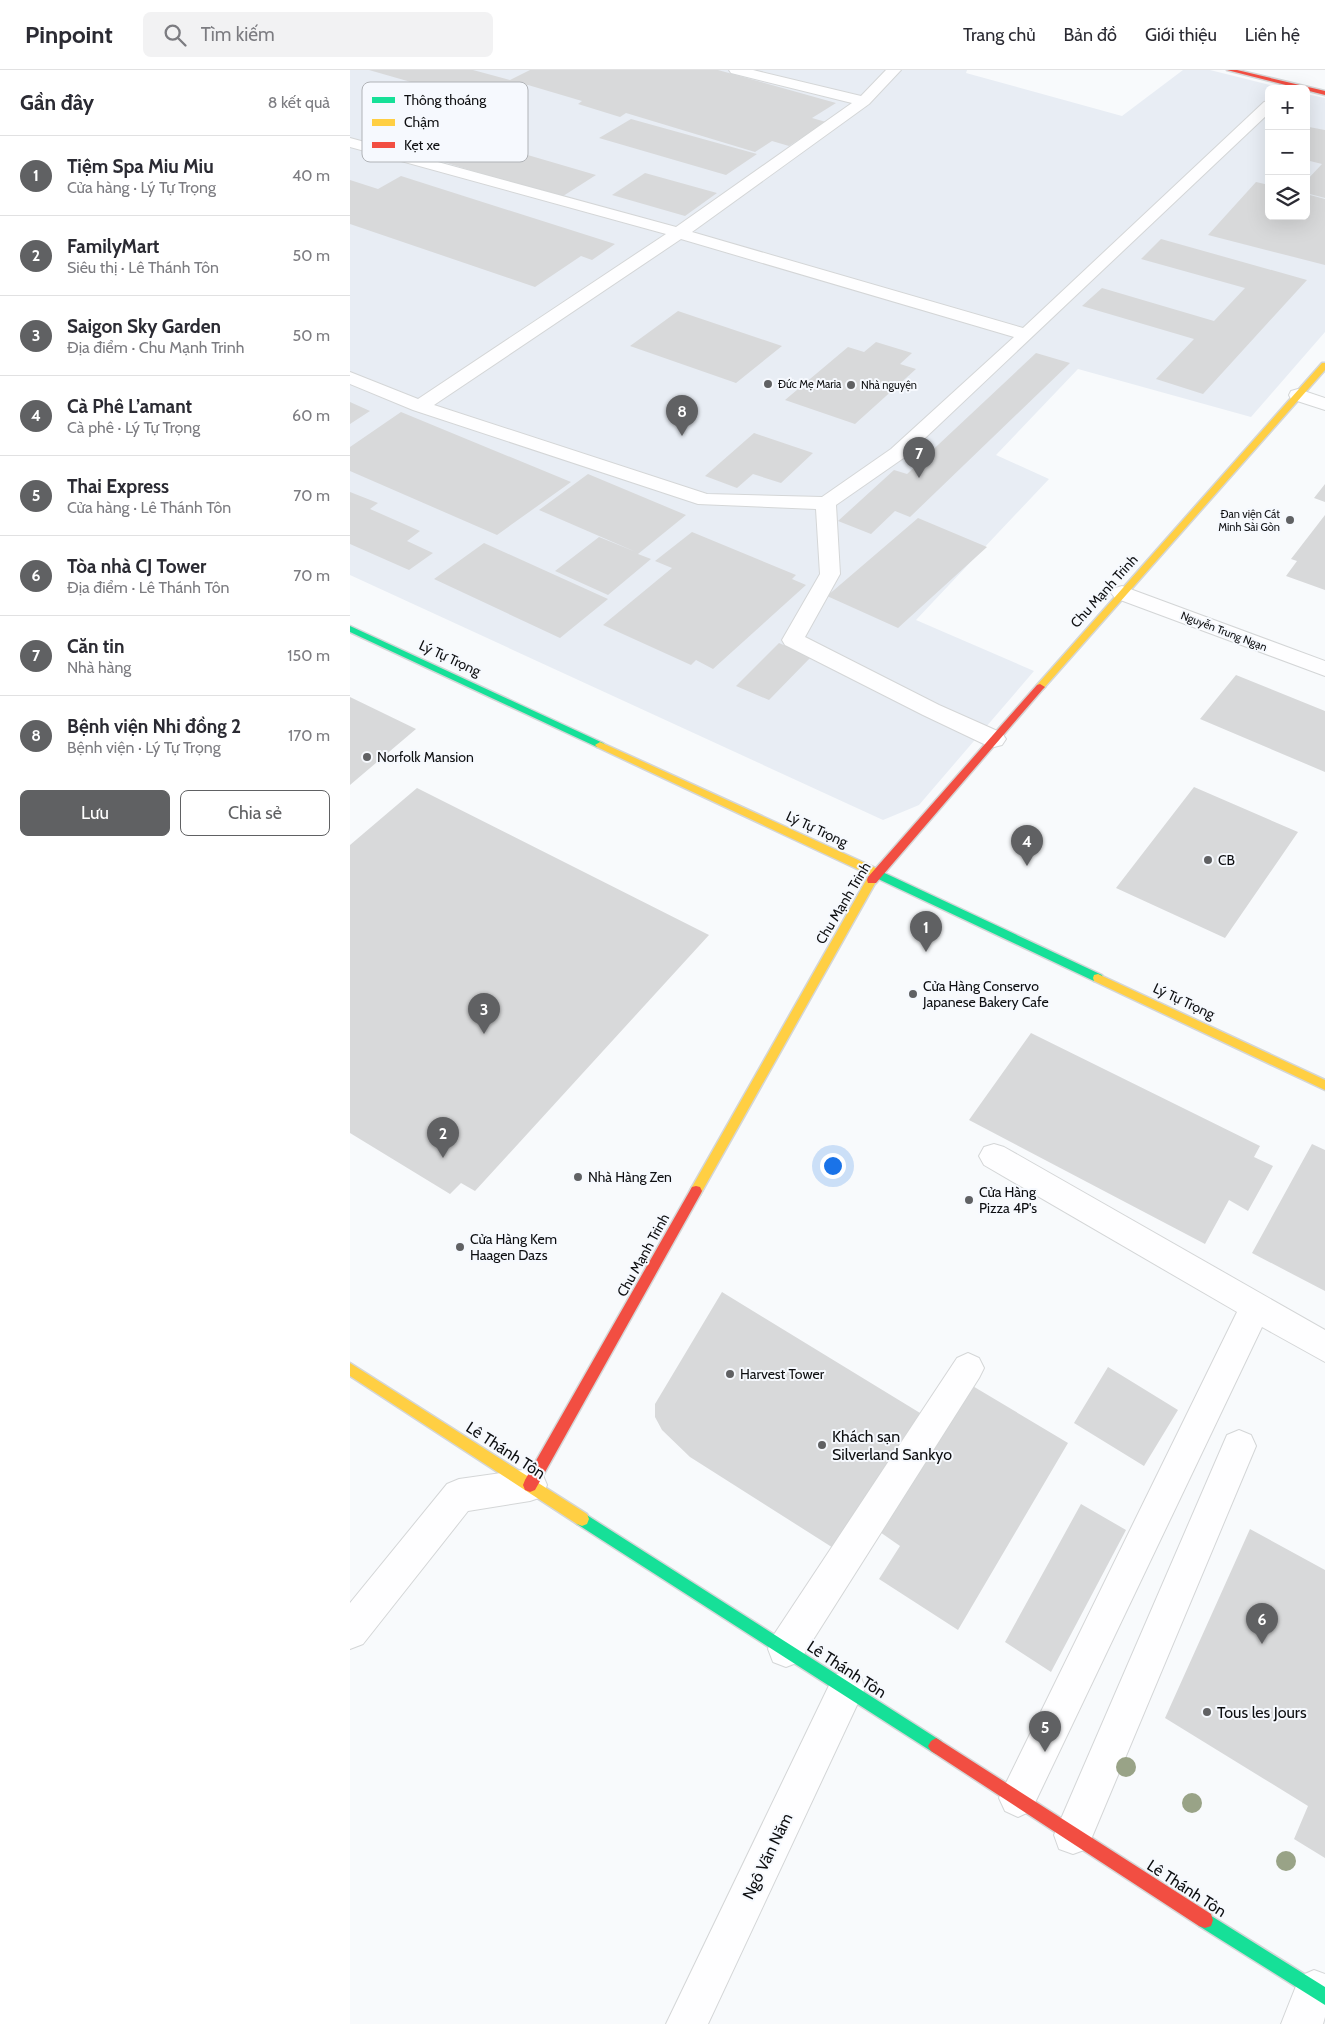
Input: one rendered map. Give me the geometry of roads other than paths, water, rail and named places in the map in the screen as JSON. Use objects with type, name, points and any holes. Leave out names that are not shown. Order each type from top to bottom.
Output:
[{"type":"street","points":[[739,70],[864,101]]},
{"type":"street","points":[[420,406],[679,233],[864,101],[894,70]]},
{"type":"street","points":[[1230,70],[1281,85]]},
{"type":"street","points":[[1310,91],[1325,93]]},
{"type":"street","points":[[350,377],[420,406],[705,500],[826,503],[898,453],[1265,109]]},
{"type":"street","points":[[422,162],[679,233],[1026,335]]},
{"type":"street","name":"Chu Mạnh Trinh","points":[[530,1485],[876,872],[1325,365]]},
{"type":"street","points":[[1298,395],[1325,404]]},
{"type":"street","points":[[826,503],[830,574],[793,640],[931,710],[994,738]]},
{"type":"street","name":"Nguyễn Trung Ngạn","points":[[1122,593],[1325,669]]},
{"type":"street","name":"Lý Tự Trọng","points":[[350,628],[876,872],[1325,1085]]},
{"type":"street","points":[[994,1156],[1325,1347]]},
{"type":"street","points":[[1018,1798],[1255,1308]]},
{"type":"street","points":[[786,1649],[968,1368]]},
{"type":"street","name":"Lê Thánh Tôn","points":[[351,1372],[1018,1798],[1314,2003]]},
{"type":"street","points":[[1073,1835],[1239,1446]]},
{"type":"street","points":[[350,1631],[459,1496],[530,1485]]},
{"type":"street","name":"Ngô Văn Năm","points":[[687,2024],[847,1688]]},
{"type":"place","name":"Đức Mẹ Maria","points":[[768,384]]},
{"type":"place","name":"Nhà nguyện","points":[[851,385]]},
{"type":"place","name":"Bệnh viện Nhi đồng 2","points":[[682,436]]},
{"type":"place","name":"Căn tin","points":[[919,478]]},
{"type":"place","name":"Đan viện Cát Minh Sài Gòn","points":[[1290,520]]},
{"type":"place","name":"Norfolk Mansion","points":[[367,757]]},
{"type":"place","name":"CB","points":[[1208,860]]},
{"type":"place","name":"Cà Phê L’amant","points":[[1027,866]]},
{"type":"place","name":"Tiệm Spa Miu Miu","points":[[926,952]]},
{"type":"place","name":"Cửa Hàng Conservo Japanese Bakery Cafe","points":[[913,994]]},
{"type":"place","name":"Saigon Sky Garden","points":[[484,1034]]},
{"type":"place","name":"FamilyMart","points":[[443,1158]]},
{"type":"place","name":"Nhà Hàng Zen","points":[[578,1177]]},
{"type":"place","name":"Cửa Hàng Pizza 4P's","points":[[969,1200]]},
{"type":"place","name":"Cửa Hàng Kem Haagen Dazs","points":[[460,1247]]},
{"type":"place","name":"Harvest Tower","points":[[730,1374]]},
{"type":"place","name":"Khách sạn Silverland Sankyo","points":[[822,1445]]},
{"type":"place","name":"Tòa nhà CJ Tower","points":[[1262,1644]]},
{"type":"place","name":"Tous les Jours","points":[[1207,1712]]},
{"type":"place","name":"Thai Express","points":[[1045,1752]]}]
